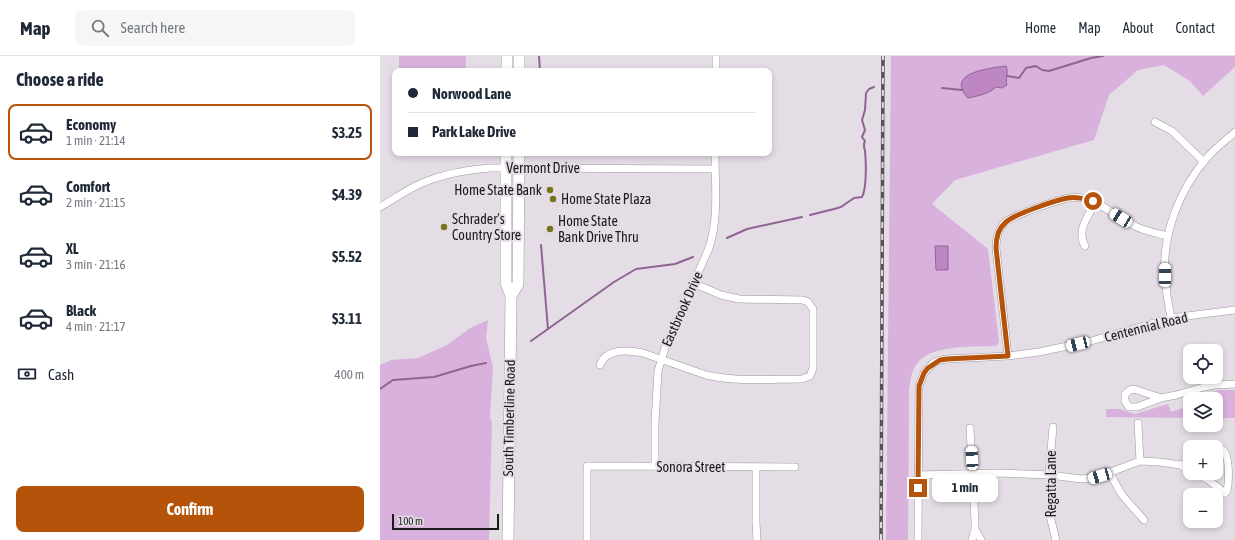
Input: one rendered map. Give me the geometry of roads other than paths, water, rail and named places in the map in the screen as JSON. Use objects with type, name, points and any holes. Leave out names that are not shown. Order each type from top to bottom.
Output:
[{"type":"main road","points":[[507,56],[507,68]]},
{"type":"main road","points":[[519,56],[519,68]]},
{"type":"main road","name":"South Timberline Road","points":[[506,156],[506,283],[511,296],[508,540]]},
{"type":"main road","name":"South Timberline Road","points":[[511,296],[518,284],[519,156]]},
{"type":"street","points":[[716,56],[716,68]]},
{"type":"street","points":[[1155,122],[1172,131],[1204,162]]},
{"type":"street","points":[[1171,318],[1165,275],[1165,260],[1168,236],[1180,200],[1188,185],[1204,162],[1235,132]]},
{"type":"street","name":"Eastbrook Drive","points":[[655,467],[657,383],[661,359],[709,248],[712,237],[714,225],[715,156]]},
{"type":"street","name":"Vermont Drive","points":[[380,207],[420,184],[438,177],[473,169],[715,169]]},
{"type":"street","points":[[1008,356],[996,239],[1000,228],[1008,220],[1018,214],[1068,198],[1083,198],[1096,202],[1140,229],[1168,236]]},
{"type":"street","points":[[1085,246],[1081,236],[1081,230],[1096,202]]},
{"type":"street","points":[[600,365],[604,357],[624,351],[643,353],[706,375],[730,379],[802,379],[810,376],[813,368],[813,309],[808,302],[803,300],[739,299],[721,295],[693,283]]},
{"type":"street","name":"Centennial Road","points":[[918,475],[919,386],[922,377],[928,368],[940,360],[1008,356],[1039,352],[1066,347],[1171,318],[1235,310]]},
{"type":"street","points":[[1161,398],[1215,385],[1235,384]]},
{"type":"street","points":[[1138,423],[1140,461]]},
{"type":"street","name":"Regatta Lane","points":[[1053,427],[1049,473],[1050,516],[1056,540]]},
{"type":"street","points":[[970,428],[976,529],[980,540]]},
{"type":"street","points":[[1206,480],[1225,493],[1227,491],[1228,465],[1226,452],[1223,450]]},
{"type":"street","points":[[918,540],[918,475],[998,473],[1050,475],[1086,479],[1096,477],[1140,461],[1160,462],[1183,466]]},
{"type":"street","name":"Sonora Street","points":[[587,540],[588,466],[795,467]]},
{"type":"street","points":[[756,467],[756,522],[758,540]]},
{"type":"street","points":[[1109,472],[1122,495],[1144,520]]},
{"type":"street","points":[[972,540],[976,529]]},
{"type":"waterway","points":[[539,56],[540,68]]},
{"type":"waterway","points":[[1007,76],[1019,78],[1026,68],[1036,66],[1042,70],[1049,71],[1091,58],[1103,56]]},
{"type":"waterway","points":[[810,215],[841,207],[854,198],[862,197],[865,187],[866,168],[865,141],[862,137],[865,130],[862,120],[865,110],[866,93],[869,89],[874,87]]},
{"type":"waterway","points":[[942,88],[962,90]]},
{"type":"waterway","points":[[727,238],[747,229],[802,217]]},
{"type":"waterway","points":[[541,245],[548,329]]},
{"type":"waterway","points":[[531,341],[614,282],[636,269],[675,264],[693,257]]},
{"type":"waterway","points":[[380,389],[393,380],[434,377],[486,363]]},
{"type":"railway","points":[[881,540],[883,56]]},
{"type":"place","name":"Home State Bank","points":[[550,190]]},
{"type":"place","name":"Home State Plaza","points":[[553,199]]},
{"type":"place","name":"Schrader's Country Store","points":[[444,227]]},
{"type":"place","name":"Home State Bank Drive Thru","points":[[550,229]]}]
